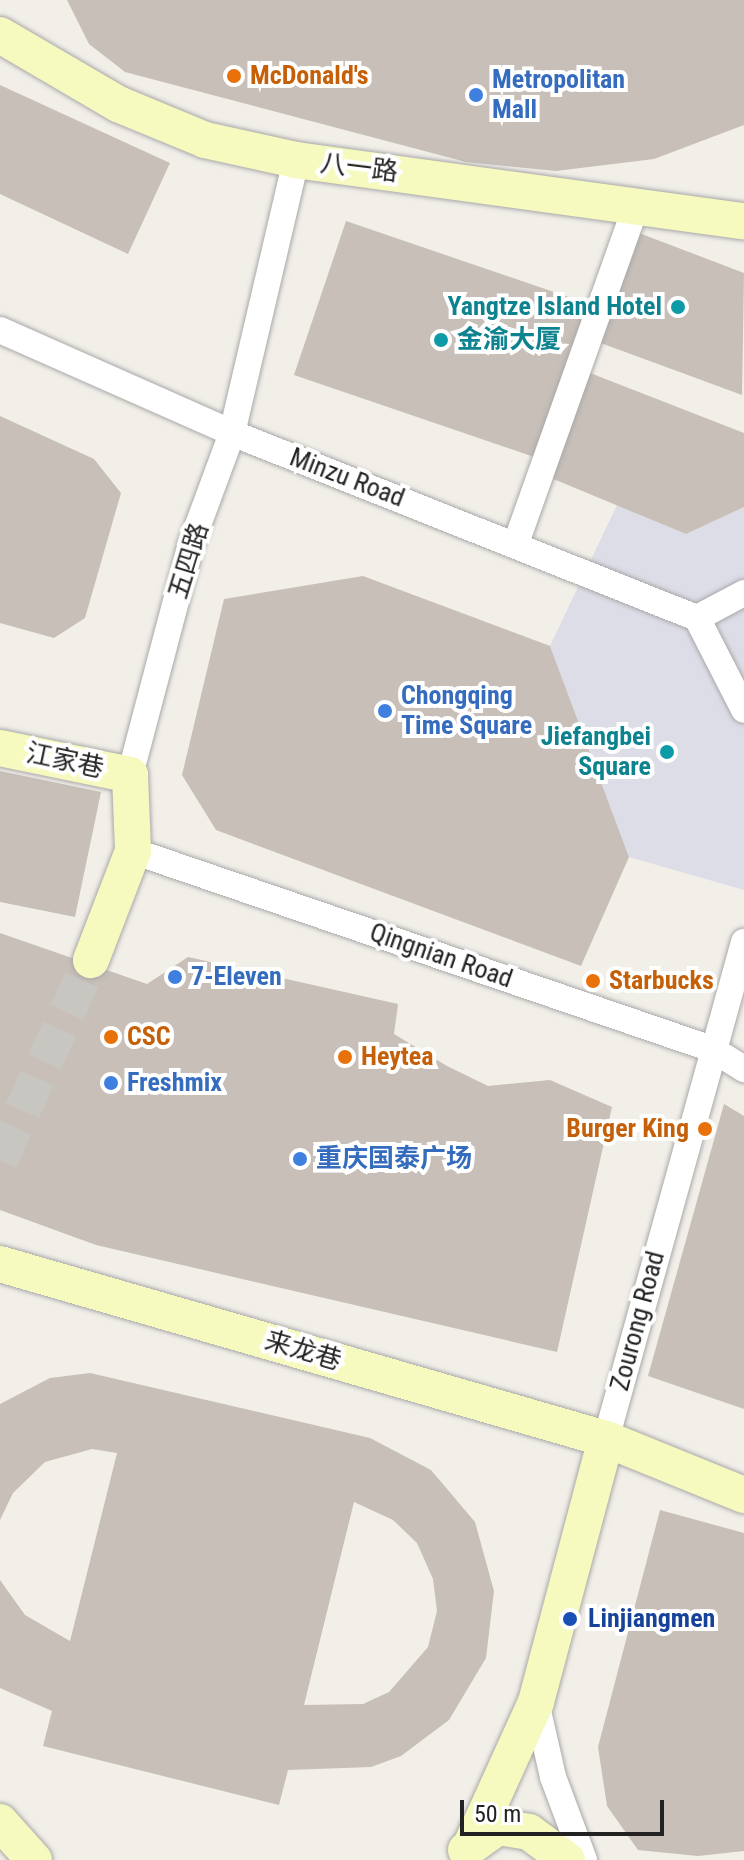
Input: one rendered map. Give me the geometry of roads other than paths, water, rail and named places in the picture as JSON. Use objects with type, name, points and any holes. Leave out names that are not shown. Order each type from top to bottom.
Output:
[{"type":"street","name":"八一路","points":[[0,35],[118,104],[205,140],[296,160],[637,204],[744,221]]},
{"type":"street","name":"五四路","points":[[91,960],[133,851],[130,775],[191,544],[232,433],[296,160]]},
{"type":"street","points":[[516,543],[637,204]]},
{"type":"street","name":"Minzu Road","points":[[0,330],[232,433],[516,543],[697,618]]},
{"type":"street","points":[[744,593],[697,618],[744,710]]},
{"type":"street","name":"江家巷","points":[[0,748],[130,775]]},
{"type":"street","name":"Qingnian Road","points":[[133,851],[712,1049],[744,1069]]},
{"type":"street","name":"Zourong Road","points":[[464,1852],[536,1702],[712,1049],[744,942]]},
{"type":"street","name":"来龙巷","points":[[0,1264],[606,1439],[744,1495]]},
{"type":"street","name":"Zourong Road","points":[[536,1702],[557,1791],[584,1860]]},
{"type":"street","points":[[0,1822],[34,1860]]},
{"type":"street","points":[[464,1852],[498,1827],[529,1832],[567,1860]]},
{"type":"tunnel","points":[[0,1160],[91,960]]},
{"type":"place","name":"McDonald's","points":[[234,76]]},
{"type":"place","name":"Metropolitan Mall","points":[[476,95]]},
{"type":"place","name":"Yangtze Island Hotel","points":[[678,307]]},
{"type":"place","name":"金渝大厦","points":[[441,340]]},
{"type":"place","name":"Chongqing Time Square","points":[[385,711]]},
{"type":"place","name":"Jiefangbei Square","points":[[667,752]]},
{"type":"place","name":"7-Eleven","points":[[175,977]]},
{"type":"place","name":"Starbucks","points":[[593,981]]},
{"type":"place","name":"CSC","points":[[111,1037]]},
{"type":"place","name":"Heytea","points":[[345,1057]]},
{"type":"place","name":"Freshmix","points":[[111,1083]]},
{"type":"place","name":"Burger King","points":[[705,1129]]},
{"type":"place","name":"重庆国泰广场","points":[[300,1159]]},
{"type":"place","name":"Linjiangmen","points":[[570,1619]]}]
